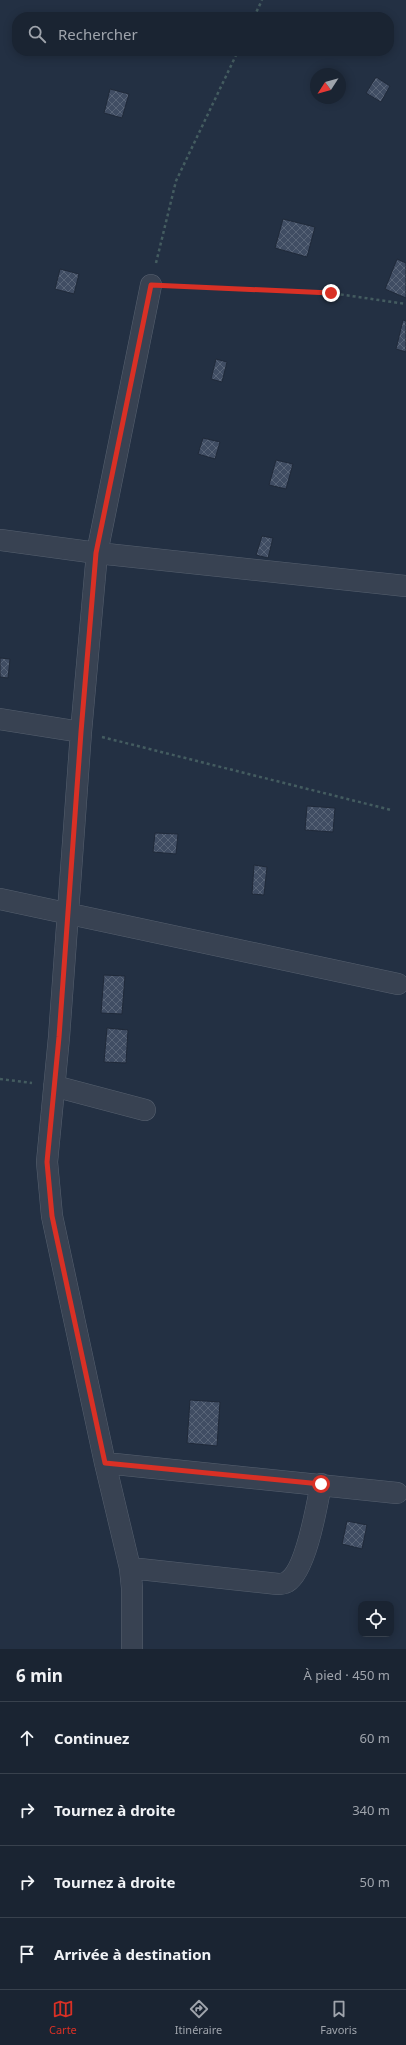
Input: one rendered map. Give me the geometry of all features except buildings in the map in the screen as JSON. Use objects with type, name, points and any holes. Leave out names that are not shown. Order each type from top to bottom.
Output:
[{"type":"street","points":[[132,1649],[132,1588],[130,1568],[105,1463],[52,1216],[47,1162],[96,553],[151,285]]},
{"type":"street","points":[[0,540],[96,553],[406,586]]},
{"type":"street","points":[[0,719],[81,732]]},
{"type":"street","points":[[0,899],[398,984]]},
{"type":"street","points":[[54,1086],[145,1110]]},
{"type":"street","points":[[105,1463],[397,1493]]},
{"type":"street","points":[[130,1568],[278,1584],[287,1582],[295,1574],[310,1538],[321,1484]]},
{"type":"path","points":[[256,12],[262,0]]},
{"type":"path","points":[[236,56],[176,181],[151,285],[331,293],[406,304]]},
{"type":"path","points":[[81,732],[391,810]]},
{"type":"path","points":[[0,1079],[54,1086]]},
{"type":"route","points":[[321,1484],[105,1463],[52,1216],[47,1162],[59,1037],[81,732],[96,553],[151,285],[331,293]]}]
